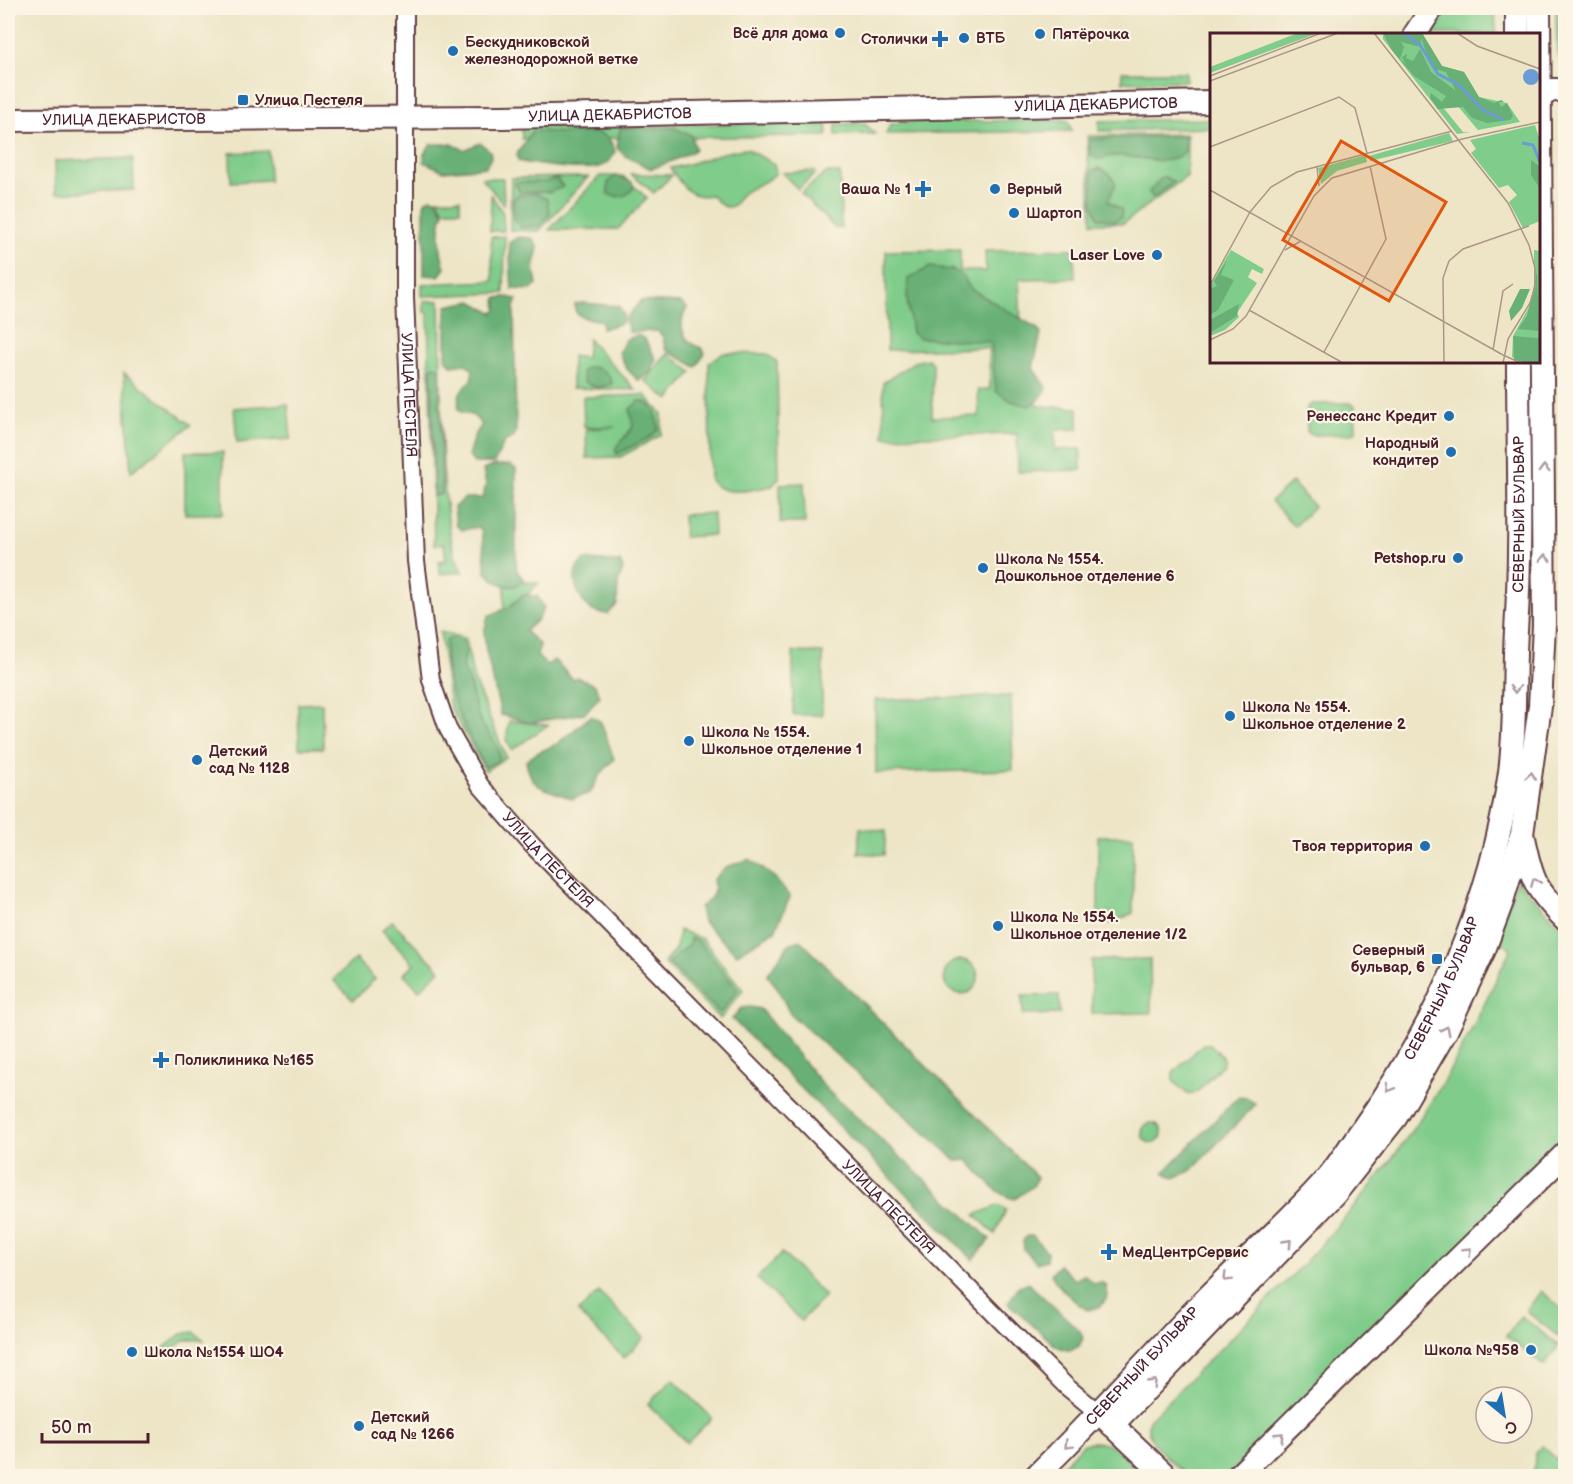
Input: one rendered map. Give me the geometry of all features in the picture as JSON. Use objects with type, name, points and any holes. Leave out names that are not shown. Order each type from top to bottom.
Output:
[{"type":"main road","points":[[1416,33],[1432,8]]},
{"type":"main road","points":[[1517,8],[1517,33]]},
{"type":"main road","name":"СЕВЕРНЫЙ БУЛЬВАР","points":[[1539,8],[1539,33]]},
{"type":"main road","points":[[1540,96],[1552,90],[1566,90]]},
{"type":"main road","points":[[1540,97],[1552,103],[1566,103]]},
{"type":"main road","name":"УЛИЦА ДЕКАБРИСТОВ","points":[[8,120],[502,117],[1210,102]]},
{"type":"main road","name":"СЕВЕРНЫЙ БУЛЬВАР","points":[[1036,1476],[1106,1419],[1335,1194],[1396,1117],[1446,1031],[1484,950],[1503,900],[1522,834],[1540,706],[1545,601],[1540,181]]},
{"type":"main road","name":"СЕВЕРНЫЙ БУЛЬВАР","points":[[1106,1419],[1200,1305],[1328,1177],[1387,1094],[1430,1017],[1465,942],[1496,848],[1510,773],[1518,569],[1518,363]]},
{"type":"main road","points":[[1522,834],[1529,868],[1540,894],[1566,920]]},
{"type":"main road","points":[[1238,1476],[1566,1153]]},
{"type":"main road","points":[[1106,1419],[1166,1476]]},
{"type":"street","name":"УЛИЦА ПЕСТЕЛЯ","points":[[405,8],[407,117],[405,297],[417,584],[431,680],[448,729],[463,759],[498,807],[577,892],[1067,1387],[1106,1419]]},
{"type":"green space","points":[[1449,8],[1495,8],[1496,33],[1433,33]]},
{"type":"green space","points":[[1556,8],[1565,8],[1565,67],[1557,53]]},
{"type":"green space","points":[[1122,72],[1186,72],[1186,81],[1122,82]]},
{"type":"green space","points":[[1210,119],[1210,128],[1099,131],[1099,121]]},
{"type":"green space","points":[[1068,121],[1072,131],[886,134],[890,125],[899,122]]},
{"type":"green space","points":[[827,123],[827,136],[522,139],[522,127]]},
{"type":"green space","points":[[864,123],[875,134],[836,135],[836,124]]},
{"type":"green space","points":[[620,128],[674,128],[691,135],[695,149],[651,169],[625,156],[617,148]]},
{"type":"green space","points":[[532,131],[598,133],[608,138],[615,152],[607,163],[595,168],[561,167],[518,161],[517,154]]},
{"type":"green space","points":[[1187,134],[1187,176],[1124,223],[1092,223],[1087,136]]},
{"type":"green space","points":[[1185,136],[1185,151],[1170,160],[1160,161],[1121,156],[1098,159],[1090,155],[1089,139]]},
{"type":"green space","points":[[480,143],[490,151],[491,157],[486,167],[444,171],[424,162],[424,154],[431,144],[452,144],[464,150]]},
{"type":"green space","points":[[747,149],[774,164],[776,173],[748,190],[729,207],[722,205],[711,195],[691,193],[670,168],[727,152]]},
{"type":"green space","points":[[268,151],[269,180],[231,182],[230,153]]},
{"type":"green space","points":[[133,158],[134,190],[56,193],[55,161]]},
{"type":"green space","points":[[1099,168],[1110,174],[1116,184],[1108,201],[1122,210],[1121,217],[1115,221],[1098,218],[1093,204],[1092,171]]},
{"type":"green space","points":[[814,171],[815,174],[798,189],[782,173]]},
{"type":"green space","points":[[826,173],[840,173],[841,228],[835,228],[801,193]]},
{"type":"green space","points":[[631,174],[672,175],[654,193]]},
{"type":"green space","points":[[600,176],[623,176],[647,198],[618,229],[549,230]]},
{"type":"green space","points":[[616,176],[632,182],[634,187],[626,195],[619,197],[608,194],[608,182]]},
{"type":"green space","points":[[588,177],[539,231],[510,230],[511,178]]},
{"type":"green space","points":[[1165,177],[1174,182],[1153,198],[1149,192],[1161,178]]},
{"type":"green space","points":[[482,178],[503,178],[504,205]]},
{"type":"green space","points":[[556,178],[563,187],[550,192],[520,192],[515,184],[516,182],[546,182]]},
{"type":"green space","points":[[536,194],[547,199],[550,213],[540,226],[521,227],[513,219],[513,200],[517,195]]},
{"type":"green space","points":[[491,195],[503,213],[504,231],[490,231]]},
{"type":"green space","points":[[436,199],[444,212],[440,226],[440,240],[445,268],[439,276],[424,275],[424,205],[426,200]]},
{"type":"green space","points":[[438,199],[460,199],[460,210],[444,210]]},
{"type":"green space","points":[[505,236],[504,293],[422,296],[422,284],[493,281],[491,237]]},
{"type":"green space","points":[[518,237],[532,238],[538,247],[534,268],[537,284],[531,290],[512,289],[509,243]]},
{"type":"green space","points":[[1074,249],[1075,278],[1019,279],[1024,393],[1039,406],[1078,408],[1078,429],[1055,430],[1055,450],[1081,449],[1081,470],[1018,472],[1017,434],[884,437],[883,383],[914,362],[928,359],[933,364],[932,417],[979,416],[978,390],[990,389],[989,348],[887,350],[886,251],[960,250],[960,271],[986,271],[985,251]]},
{"type":"green space","points":[[930,267],[953,270],[962,276],[971,289],[1037,328],[1041,334],[1033,368],[1047,389],[1038,401],[1029,406],[1011,401],[996,391],[991,342],[920,338],[912,333],[907,299],[908,279]]},
{"type":"green space","points":[[496,298],[517,299],[514,307],[516,432],[513,438],[505,441],[494,463],[474,463],[468,455],[474,436],[482,425],[474,416],[459,411],[458,401],[461,390],[471,381],[473,370],[466,364],[452,366],[446,359],[447,306],[472,301],[493,313],[497,310]]},
{"type":"green space","points":[[424,301],[440,301],[444,484],[454,552],[463,572],[440,574],[439,561],[446,560],[444,544],[434,545],[428,312],[424,312]]},
{"type":"green space","points":[[640,301],[681,303],[687,308],[682,321],[683,332],[690,342],[702,348],[705,353],[696,367],[665,349],[663,337],[658,331],[629,332],[625,320]]},
{"type":"green space","points":[[575,304],[619,306],[624,315],[622,323],[602,329],[602,321],[577,313]]},
{"type":"green space","points":[[637,335],[645,339],[656,359],[651,372],[639,381],[627,369],[619,353],[625,340]]},
{"type":"green space","points":[[588,339],[636,390],[572,388],[572,356],[586,358]]},
{"type":"green space","points":[[668,353],[692,372],[669,400],[645,381]]},
{"type":"green space","points":[[724,353],[767,354],[777,362],[779,478],[772,486],[748,491],[731,491],[716,486],[710,480],[709,363]]},
{"type":"green space","points":[[434,366],[440,368],[442,494],[434,496],[431,368]]},
{"type":"green space","points":[[589,367],[604,371],[612,384],[598,388],[584,382],[582,371]]},
{"type":"green space","points":[[124,373],[191,425],[131,472]]},
{"type":"green space","points":[[645,395],[662,414],[661,435],[620,457],[587,458],[586,429],[615,427],[584,427],[583,397]]},
{"type":"green space","points":[[639,401],[652,407],[656,415],[658,430],[652,436],[617,454],[615,449],[633,427],[630,409]]},
{"type":"green space","points":[[1350,403],[1355,406],[1356,431],[1351,434],[1312,435],[1307,432],[1307,407],[1311,404]]},
{"type":"green space","points":[[288,404],[291,439],[237,443],[234,408]]},
{"type":"green space","points":[[185,452],[223,452],[223,514],[185,514]]},
{"type":"green space","points":[[495,465],[510,465],[516,469],[517,571],[524,580],[509,587],[486,573],[482,531],[479,527],[462,530],[456,525],[454,507],[465,498],[483,498],[486,484],[483,470]]},
{"type":"green space","points":[[1292,482],[1314,507],[1294,526],[1271,501]]},
{"type":"green space","points":[[804,483],[805,523],[780,523],[780,484]]},
{"type":"green space","points":[[713,513],[714,535],[684,537],[683,515]]},
{"type":"green space","points":[[584,560],[620,562],[623,569],[618,583],[617,605],[608,614],[593,611],[582,601],[575,579],[576,572]]},
{"type":"green space","points":[[505,581],[539,583],[504,618]]},
{"type":"green space","points":[[523,595],[537,596],[544,608],[538,619],[525,631],[540,645],[537,656],[547,665],[554,660],[573,679],[577,677],[595,685],[600,696],[585,713],[530,723],[501,715],[486,651],[484,632],[488,616],[509,607]]},
{"type":"green space","points":[[440,632],[466,638],[473,678],[506,757],[485,771],[450,707]]},
{"type":"green space","points":[[452,638],[463,641],[467,648],[462,667],[466,673],[480,720],[498,750],[499,761],[485,767],[462,722],[451,690],[445,657],[446,640]]},
{"type":"green space","points":[[793,652],[823,653],[822,715],[793,715]]},
{"type":"green space","points":[[1011,696],[1013,770],[876,773],[875,700]]},
{"type":"green space","points":[[322,703],[323,748],[299,748],[298,704]]},
{"type":"green space","points":[[591,716],[601,722],[614,759],[600,775],[590,793],[572,799],[541,788],[532,779],[526,761],[557,744]]},
{"type":"green space","points":[[509,721],[548,725],[512,750],[506,740]]},
{"type":"green space","points":[[860,828],[886,831],[884,855],[858,853]]},
{"type":"green space","points":[[1098,836],[1133,836],[1133,913],[1112,923],[1098,923]]},
{"type":"green space","points":[[750,859],[775,878],[790,897],[775,931],[737,954],[703,922],[700,907],[712,896],[713,880],[726,867]]},
{"type":"green space","points":[[1517,880],[1565,931],[1565,1143],[1228,1476],[1187,1476],[1154,1443],[1148,1428],[1149,1420],[1326,1239],[1359,1201],[1419,1120],[1457,1058],[1511,948],[1495,939]]},
{"type":"green space","points":[[392,921],[440,970],[419,990],[404,974],[414,964],[382,930]]},
{"type":"green space","points":[[679,930],[702,939],[743,990],[720,1019],[664,963],[676,948]]},
{"type":"green space","points":[[690,938],[699,942],[738,990],[720,1013],[668,963],[689,944]]},
{"type":"green space","points":[[800,940],[1037,1177],[1034,1185],[1015,1199],[1001,1193],[968,1160],[957,1161],[790,1014],[777,987],[767,975],[789,944]]},
{"type":"green space","points":[[355,959],[375,979],[353,1000],[333,980]]},
{"type":"green space","points":[[1150,959],[1151,1013],[1092,1014],[1091,960]]},
{"type":"green space","points":[[961,960],[973,965],[978,977],[973,989],[961,994],[949,989],[944,977],[949,965]]},
{"type":"green space","points":[[1059,995],[1060,1014],[1023,1015],[1022,996]]},
{"type":"green space","points":[[741,1008],[760,1009],[827,1090],[990,1239],[973,1260],[732,1019]]},
{"type":"green space","points":[[1203,1044],[1210,1044],[1223,1057],[1223,1064],[1197,1092],[1187,1094],[1173,1081],[1173,1073]]},
{"type":"green space","points":[[1238,1097],[1247,1098],[1256,1104],[1190,1171],[1174,1178],[1164,1172]]},
{"type":"green space","points":[[1148,1123],[1156,1123],[1162,1129],[1162,1137],[1156,1143],[1148,1143],[1142,1137],[1142,1129]]},
{"type":"green space","points":[[999,1205],[1006,1210],[995,1234],[975,1215]]},
{"type":"green space","points":[[1027,1236],[1033,1236],[1047,1252],[1046,1260],[1037,1263],[1024,1250],[1023,1241]]},
{"type":"green space","points":[[782,1253],[825,1296],[801,1321],[757,1278]]},
{"type":"green space","points":[[1059,1265],[1075,1280],[1084,1275],[1095,1284],[1100,1282],[1106,1285],[1108,1296],[1101,1306],[1088,1310],[1067,1294],[1051,1274]]},
{"type":"green space","points":[[1028,1283],[1080,1331],[1083,1338],[1079,1346],[1070,1351],[1056,1346],[1008,1303],[1019,1286]]},
{"type":"green space","points":[[1541,1291],[1565,1311],[1564,1341],[1526,1311]]},
{"type":"green space","points":[[599,1292],[644,1338],[624,1358],[578,1312]]},
{"type":"green space","points":[[1521,1316],[1559,1346],[1544,1366],[1506,1336]]},
{"type":"green space","points":[[194,1332],[204,1340],[184,1340],[164,1356],[159,1352],[181,1334]]},
{"type":"green space","points":[[673,1379],[712,1418],[687,1443],[648,1404]]},
{"type":"green space","points":[[1093,1442],[1109,1445],[1115,1449],[1143,1476],[1051,1476],[1084,1444]]},
{"type":"green space","points":[[1542,1446],[1561,1463],[1565,1476],[1534,1476],[1535,1453]]},
{"type":"place","name":"Всё для дома","points":[[840,33]]},
{"type":"place","name":"Пятёрочка","points":[[1040,34]]},
{"type":"place","name":"ВТБ","points":[[964,38]]},
{"type":"place","name":"Столички","points":[[940,39]]},
{"type":"place","name":"Бескудниковской железнодорожной ветке","points":[[453,51]]},
{"type":"place","name":"Улица Пестеля","points":[[243,100]]},
{"type":"place","name":"Ваша № 1","points":[[923,189]]},
{"type":"place","name":"Верный","points":[[995,189]]},
{"type":"place","name":"Шартоп","points":[[1014,213]]},
{"type":"place","name":"Laser Love","points":[[1157,255]]},
{"type":"place","name":"Ренессанс Кредит","points":[[1449,416]]},
{"type":"place","name":"Народный кондитер","points":[[1451,452]]},
{"type":"place","name":"Petshop.ru","points":[[1458,558]]},
{"type":"place","name":"Школа № 1554. Дошкольное отделение 6","points":[[983,568]]},
{"type":"place","name":"Школа № 1554. Школьное отделение 2","points":[[1230,716]]},
{"type":"place","name":"Школа № 1554. Школьное отделение 1","points":[[689,741]]},
{"type":"place","name":"Детский сад № 1128","points":[[197,760]]},
{"type":"place","name":"Твоя территория","points":[[1425,846]]},
{"type":"place","name":"Школа № 1554. Школьное отделение 1/2","points":[[998,926]]},
{"type":"place","name":"Северный бульвар, 6","points":[[1437,959]]},
{"type":"place","name":"Поликлиника №165","points":[[161,1060]]},
{"type":"place","name":"МедЦентрСервис","points":[[1109,1252]]},
{"type":"place","name":"Школа №958","points":[[1531,1350]]},
{"type":"place","name":"Школа №1554 ШО4","points":[[132,1352]]},
{"type":"place","name":"Детский сад № 1266","points":[[359,1426]]}]
